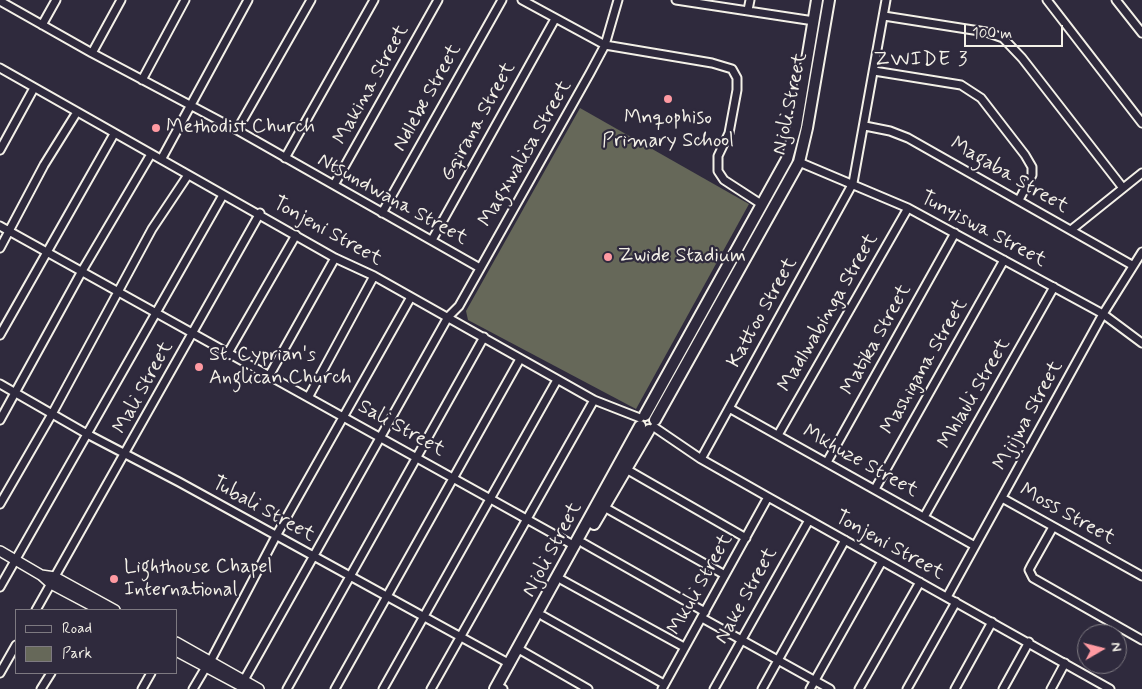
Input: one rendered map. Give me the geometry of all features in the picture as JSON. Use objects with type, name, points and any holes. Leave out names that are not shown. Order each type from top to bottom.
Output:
[{"type":"main road","name":"Njoli Street","points":[[500,689],[562,580],[579,544],[604,507],[626,469],[647,423],[761,204],[787,159],[792,144],[817,0]]},
{"type":"main road","name":"Njoli Street","points":[[500,689],[510,664],[647,423],[799,162],[807,128],[828,0]]},
{"type":"street","points":[[42,25],[56,0]]},
{"type":"street","points":[[92,53],[121,0]]},
{"type":"street","points":[[142,80],[185,0]]},
{"type":"street","points":[[162,158],[248,0]]},
{"type":"street","points":[[237,130],[311,0]]},
{"type":"street","points":[[286,158],[374,0]]},
{"type":"street","name":"Makina Street","points":[[334,185],[438,0]]},
{"type":"street","name":"Ndlebe Street","points":[[382,213],[502,0]]},
{"type":"street","points":[[522,0],[605,46],[712,63],[732,69],[736,78],[737,90],[728,132],[718,156],[718,170],[724,180],[761,204]]},
{"type":"street","name":"Magxwalisa Street","points":[[243,686],[448,317],[459,306],[605,46],[618,0]]},
{"type":"street","points":[[676,0],[693,1],[814,21]]},
{"type":"street","points":[[748,10],[750,0]]},
{"type":"street","name":"Kattoo Street","points":[[701,459],[853,183],[865,126],[886,0]]},
{"type":"street","points":[[1047,0],[1142,123]]},
{"type":"street","points":[[1116,0],[1142,33]]},
{"type":"street","name":"Ntsundwana Street","points":[[0,1],[92,53],[237,130],[480,268]]},
{"type":"street","points":[[884,16],[986,32],[1005,40],[1123,188]]},
{"type":"street","name":"Gqirana Street","points":[[432,240],[555,19]]},
{"type":"street","name":"Tonjeni Street","points":[[0,68],[114,134],[162,158],[188,175],[335,258],[374,276],[557,380],[594,400],[647,423],[701,459],[1110,689]]},
{"type":"street","points":[[874,72],[961,85],[981,98],[1025,155],[1032,167],[1030,180],[1018,200]]},
{"type":"street","points":[[0,150],[34,88]]},
{"type":"street","points":[[0,248],[44,165],[76,112]]},
{"type":"street","name":"Magaba Street","points":[[865,126],[900,134],[1132,265]]},
{"type":"street","points":[[0,335],[114,134]]},
{"type":"street","points":[[0,420],[82,271],[151,154]]},
{"type":"street","name":"Tunyiswa Street","points":[[799,162],[853,183],[908,208],[1103,314],[1142,343]]},
{"type":"street","points":[[1071,230],[1142,173]]},
{"type":"street","points":[[0,504],[52,414],[152,229],[188,175]]},
{"type":"street","points":[[0,587],[223,195]]},
{"type":"street","name":"Madlwabinga Street","points":[[778,436],[908,208]]},
{"type":"street","name":"Mali Street","points":[[37,609],[125,456],[260,214]]},
{"type":"street","name":"Sali Street","points":[[0,226],[344,416],[526,520],[579,544],[703,615],[741,640],[830,689]]},
{"type":"street","name":"Matika Street","points":[[827,462],[955,233]]},
{"type":"street","points":[[228,353],[296,235]]},
{"type":"street","name":"Mjijwa Street","points":[[947,597],[1103,314],[1132,265],[1142,252]]},
{"type":"street","points":[[269,376],[335,258]]},
{"type":"street","name":"Mashigana Street","points":[[875,489],[1004,260]]},
{"type":"street","points":[[308,396],[374,276]]},
{"type":"street","name":"Mhlauli Street","points":[[924,516],[1054,287]]},
{"type":"street","points":[[193,689],[209,664],[276,536],[411,297]]},
{"type":"street","points":[[287,689],[484,338]]},
{"type":"street","points":[[335,689],[520,359]]},
{"type":"street","points":[[383,689],[557,380]]},
{"type":"street","name":"Tubali Street","points":[[0,384],[125,456],[179,482],[423,618],[510,664]]},
{"type":"street","points":[[431,689],[594,400]]},
{"type":"street","name":"Mkhuze Street","points":[[729,408],[975,546]]},
{"type":"street","points":[[626,469],[746,538]]},
{"type":"street","name":"Mkuli Street","points":[[663,687],[768,497]]},
{"type":"street","name":"Moss Street","points":[[1002,498],[1142,576]]},
{"type":"street","points":[[604,507],[724,575]]},
{"type":"street","name":"Nake Street","points":[[714,689],[809,520]]},
{"type":"street","points":[[1053,526],[1031,566],[1032,578],[1142,640]]},
{"type":"street","points":[[762,689],[845,540]]},
{"type":"street","points":[[0,551],[53,581],[113,609]]},
{"type":"street","points":[[810,689],[882,561]]},
{"type":"street","points":[[562,580],[684,647]]},
{"type":"street","points":[[53,581],[88,608]]},
{"type":"street","points":[[859,689],[920,582]]},
{"type":"street","points":[[907,689],[956,602]]},
{"type":"street","points":[[542,616],[663,687]]},
{"type":"street","points":[[955,689],[992,622]]},
{"type":"street","points":[[1003,689],[1029,642]]},
{"type":"street","points":[[178,643],[243,686],[260,689]]},
{"type":"street","points":[[0,673],[15,647]]},
{"type":"street","points":[[522,651],[588,689]]},
{"type":"street","points":[[178,652],[209,664]]},
{"type":"street","points":[[1051,689],[1065,663]]},
{"type":"street","points":[[41,689],[50,674]]},
{"type":"street","points":[[142,689],[151,674]]},
{"type":"green space","name":"Zwide Stadium","points":[[580,108],[749,204],[636,409],[468,320],[466,311]]},
{"type":"place","name":"Mnqophiso Primary School","points":[[668,99]]},
{"type":"place","name":"Methodist Church","points":[[156,128]]},
{"type":"place","name":"Zwide Stadium","points":[[608,257]]},
{"type":"place","name":"St. Cyprian's Anglican Church","points":[[199,367]]},
{"type":"place","name":"Lighthouse Chapel International","points":[[114,579]]},
{"type":"district","name":"ZWIDE 3","points":[[921,61]]}]
